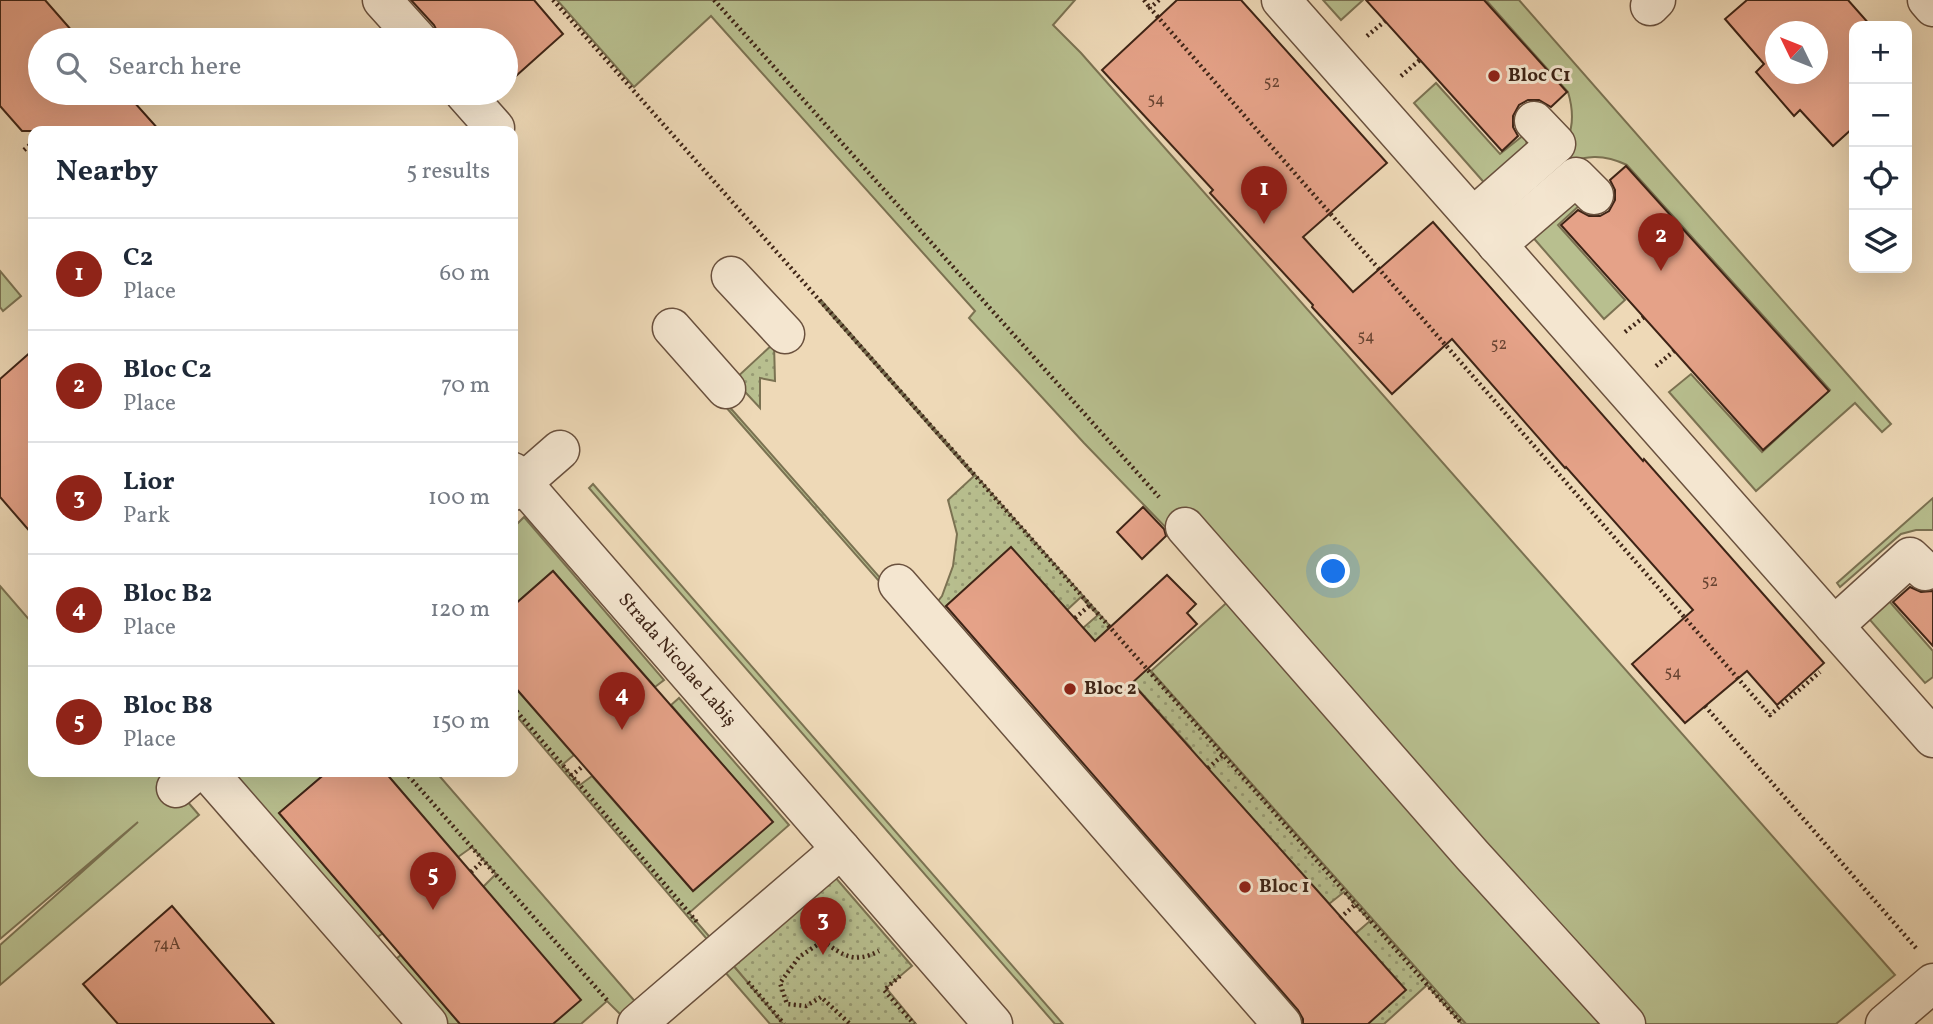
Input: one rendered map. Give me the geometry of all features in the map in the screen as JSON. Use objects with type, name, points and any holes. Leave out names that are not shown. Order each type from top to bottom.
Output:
[{"type":"street","points":[[382,0],[407,28]]},
{"type":"street","points":[[1281,0],[1933,738]]},
{"type":"street","points":[[1927,0],[1933,7]]},
{"type":"street","points":[[475,105],[493,126]]},
{"type":"street","points":[[1485,232],[1556,144],[1534,121]]},
{"type":"street","points":[[1485,232],[1576,177],[1594,195]]},
{"type":"street","points":[[731,276],[785,334]]},
{"type":"street","points":[[672,328],[726,389]]},
{"type":"street","points":[[518,481],[560,450]]},
{"type":"street","name":"Strada Nicolae Labiș","points":[[518,484],[993,1024]]},
{"type":"street","points":[[1185,527],[1472,855],[1626,1024]]},
{"type":"street","points":[[1834,626],[1910,557],[1925,571]]},
{"type":"street","points":[[898,583],[1282,1024]]},
{"type":"street","points":[[193,777],[428,1024]]},
{"type":"street","points":[[626,1016],[721,951],[841,849]]},
{"type":"street","points":[[1885,1024],[1927,968]]},
{"type":"path","points":[[553,0],[1462,1024]]},
{"type":"path","points":[[714,0],[1185,527]]},
{"type":"path","points":[[1144,0],[1770,715],[1804,685]]},
{"type":"path","points":[[1150,8],[1159,0]]},
{"type":"path","points":[[1360,42],[1385,21]]},
{"type":"path","points":[[1395,81],[1420,60]]},
{"type":"path","points":[[24,150],[28,146]]},
{"type":"path","points":[[1620,336],[1644,317]]},
{"type":"path","points":[[1650,371],[1674,351]]},
{"type":"path","points":[[1074,618],[1089,606]]},
{"type":"path","points":[[1705,706],[1927,968]]},
{"type":"path","points":[[518,713],[783,1024]]},
{"type":"path","points":[[1208,768],[1223,755]]},
{"type":"path","points":[[571,776],[583,766]]},
{"type":"path","points":[[409,777],[626,1016]]},
{"type":"path","points":[[471,872],[483,861]]},
{"type":"path","points":[[1340,918],[1356,904]]},
{"type":"path","points":[[818,914],[826,923],[823,941],[799,957],[780,983],[787,1004],[806,1006],[821,997],[850,1024]]},
{"type":"path","points":[[823,941],[846,957],[867,957],[885,948]]},
{"type":"path","points":[[903,974],[884,990],[914,1024]]},
{"type":"green space","points":[[557,0],[1075,0],[1053,25],[1081,53],[1895,975],[1836,1024],[1466,1024],[1151,671],[1233,597],[1084,443],[969,318],[975,311],[711,16],[634,87]]},
{"type":"green space","points":[[1323,0],[1363,0],[1341,20]]},
{"type":"green space","points":[[1486,0],[1519,0],[1891,424],[1882,432],[1855,403],[1756,491],[1669,392],[1691,374],[1762,452],[1830,390],[1627,165],[1600,157],[1557,164],[1571,129],[1572,112],[1568,92]]},
{"type":"green space","points":[[1436,83],[1500,154],[1525,134],[1528,151],[1488,187],[1414,103]]},
{"type":"green space","points":[[1566,202],[1582,203],[1558,225],[1625,300],[1604,319],[1530,234]]},
{"type":"green space","points":[[0,271],[21,296],[3,311],[0,307]]},
{"type":"green space","points":[[821,300],[1466,1024],[1462,1024],[1427,985],[1384,1024],[1368,1024],[1355,934],[1370,921],[1344,892],[1329,904],[1225,788],[1149,856],[926,616],[942,596],[953,566],[957,534],[948,500],[974,476],[819,301]],"holes":[[[1011,548],[1067,610],[1081,597],[1098,615],[1083,628],[1191,748],[1115,815],[937,614]]]},
{"type":"green space","points":[[774,343],[775,381],[760,378],[760,408],[734,380]]},
{"type":"green space","points":[[719,395],[1273,1024],[1269,1024],[717,397]]},
{"type":"green space","points":[[593,484],[1063,1024],[1055,1024],[589,488]]},
{"type":"green space","points":[[1933,498],[1933,530],[1916,530],[1901,534],[1840,587],[1837,583]]},
{"type":"green space","points":[[524,517],[664,680],[655,687],[553,571],[518,602],[518,523]]},
{"type":"green space","points":[[0,586],[28,618],[28,777],[166,777],[199,815],[0,985],[0,945],[138,822],[0,939]]},
{"type":"green space","points":[[1889,601],[1933,651],[1933,677],[1925,683],[1863,612]]},
{"type":"green space","points":[[518,691],[574,755],[562,765],[580,785],[592,776],[693,891],[772,822],[671,705],[679,698],[789,825],[689,913],[714,942],[711,944],[518,718]]},
{"type":"green space","points":[[238,777],[321,777],[279,813],[383,933],[372,941],[233,781]]},
{"type":"green space","points":[[389,777],[440,777],[639,1006],[622,1016],[607,1001],[581,1024],[553,1024],[483,887],[496,874],[472,847],[458,857]]},
{"type":"green space","points":[[835,877],[912,966],[886,988],[916,1024],[783,1024],[733,965]]},
{"type":"green space","points":[[401,955],[460,1024],[444,1024],[391,963]]},
{"type":"green space","points":[[733,965],[784,1024],[770,1024],[725,972]]},
{"type":"building","points":[[0,0],[45,0],[70,28],[28,28],[28,105],[137,105],[156,126],[28,126],[28,131],[22,131],[0,106]]},
{"type":"building","points":[[411,0],[534,0],[563,34],[518,74],[518,28],[436,28]]},
{"type":"building","points":[[1177,0],[1241,0],[1387,163],[1303,237],[1353,292],[1433,222],[1824,663],[1777,705],[1747,671],[1685,723],[1632,664],[1693,610],[1452,339],[1392,394],[1210,193],[1213,190],[1102,70]]},
{"type":"building","name":"Bloc C1","points":[[1366,0],[1484,0],[1567,92],[1551,107],[1539,100],[1528,100],[1519,105],[1513,116],[1513,127],[1518,136],[1502,151]]},
{"type":"building","points":[[1747,0],[1848,0],[1867,21],[1849,21],[1849,132],[1833,146],[1800,110],[1794,116],[1766,84],[1828,84],[1828,21],[1765,21],[1765,82],[1756,72],[1764,64],[1725,19]]},
{"type":"building","points":[[1626,166],[1829,391],[1763,450],[1561,225],[1578,210],[1589,216],[1600,216],[1609,211],[1615,200],[1615,190],[1610,180]]},
{"type":"building","points":[[28,354],[28,529],[0,497],[0,379]]},
{"type":"building","points":[[1143,507],[1164,529],[1166,536],[1142,559],[1117,532]]},
{"type":"building","points":[[1011,547],[1095,641],[1167,575],[1196,604],[1187,613],[1197,624],[1132,683],[1406,990],[1368,1024],[1303,1024],[1298,1010],[946,606]]},
{"type":"building","points":[[553,571],[773,822],[693,891],[518,691],[518,602]]},
{"type":"building","points":[[1910,587],[1921,592],[1933,591],[1933,646],[1893,602]]},
{"type":"building","points":[[321,777],[389,777],[581,1000],[553,1024],[460,1024],[279,813]]},
{"type":"building","points":[[172,906],[274,1024],[118,1024],[83,984]]},
{"type":"place","name":"Bloc C1","points":[[1494,76]]},
{"type":"place","name":"C2","points":[[1264,224]]},
{"type":"place","name":"Bloc C2","points":[[1661,271]]},
{"type":"place","name":"Bloc 2","points":[[1070,689]]},
{"type":"place","name":"Bloc B2","points":[[622,730]]},
{"type":"place","name":"Bloc 1","points":[[1245,887]]},
{"type":"place","name":"Bloc B8","points":[[433,910]]},
{"type":"place","name":"Lior","points":[[823,955]]}]
